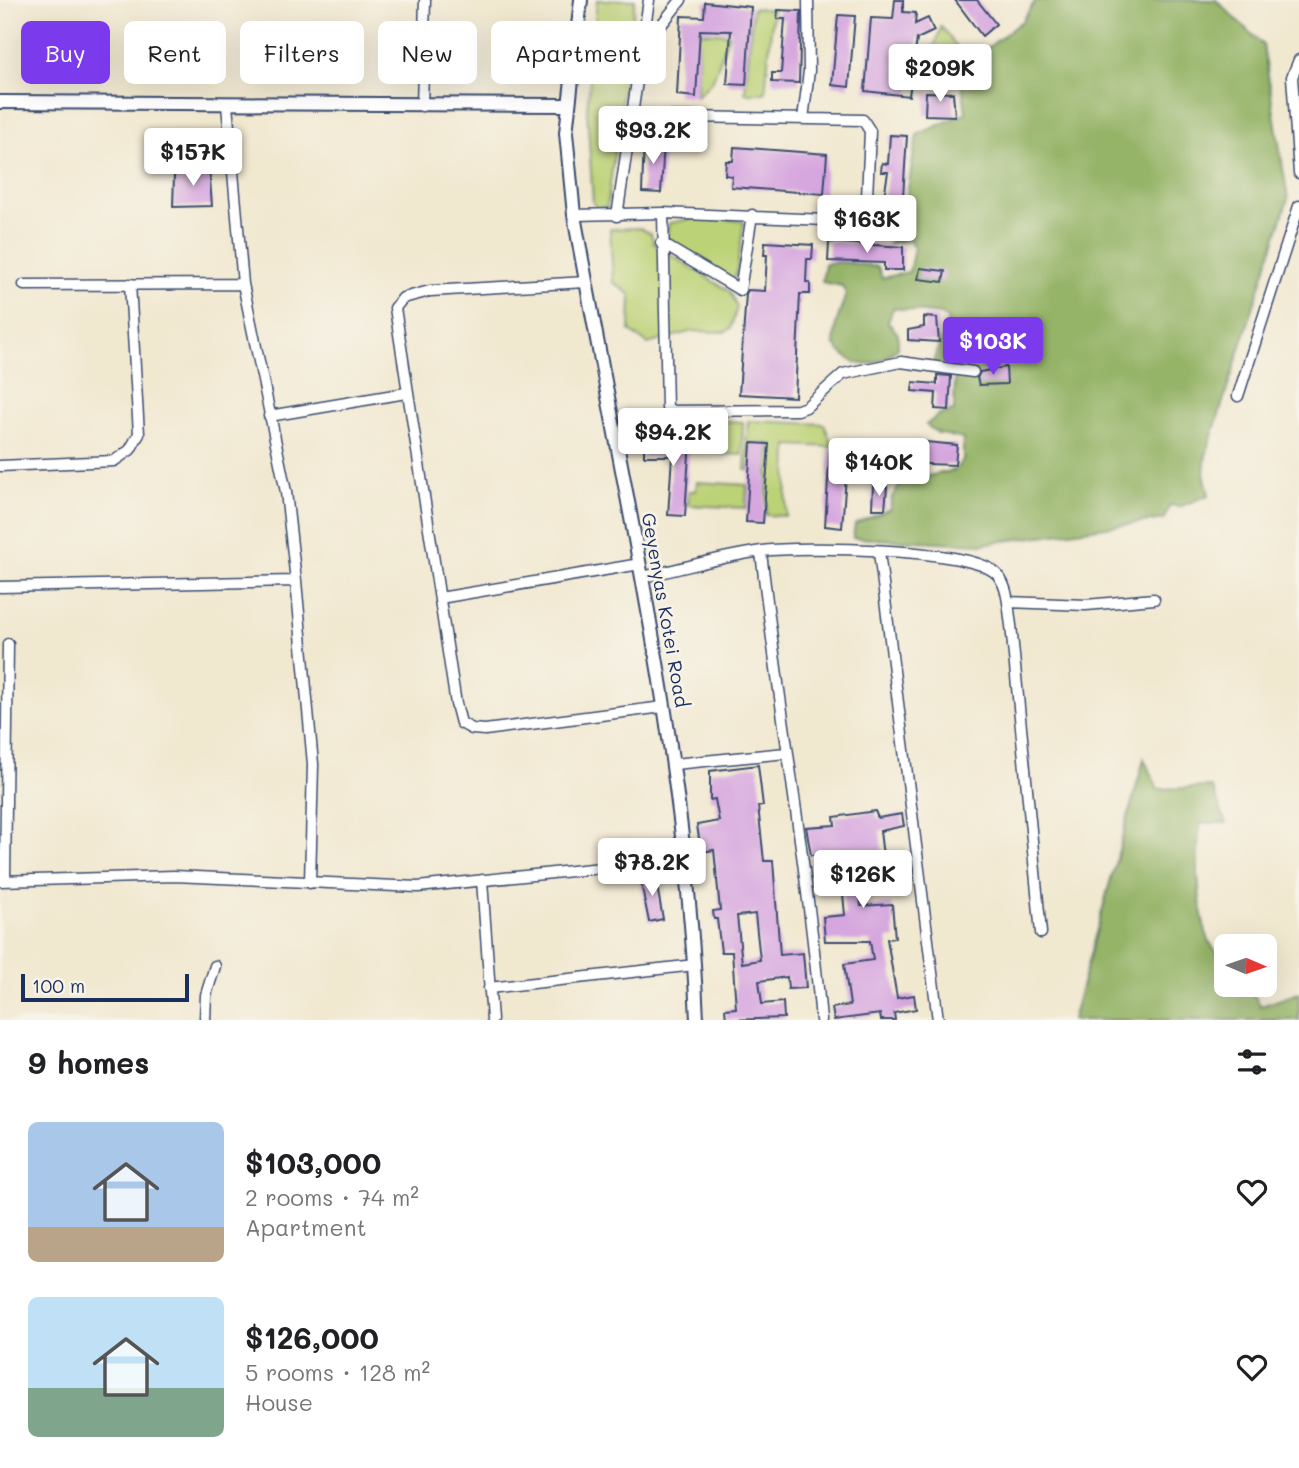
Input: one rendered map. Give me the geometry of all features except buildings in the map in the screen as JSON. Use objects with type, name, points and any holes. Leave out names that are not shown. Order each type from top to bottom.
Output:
[{"type":"street","points":[[422,106],[425,0]]},
{"type":"street","name":"Geyenyas Kotei Road","points":[[582,0],[569,105],[567,163],[574,215],[640,564],[674,764],[687,859],[697,1020]]},
{"type":"street","points":[[645,21],[649,0]]},
{"type":"street","points":[[664,21],[681,0]]},
{"type":"street","points":[[803,118],[810,71],[808,0]]},
{"type":"street","points":[[1299,60],[1292,77],[1299,173]]},
{"type":"street","points":[[617,216],[636,84]]},
{"type":"street","points":[[0,102],[569,105]]},
{"type":"street","points":[[227,105],[243,285],[286,492],[296,581],[313,764],[310,883]]},
{"type":"street","points":[[574,215],[663,213],[826,220],[866,219],[870,131],[868,123],[853,119],[631,116]]},
{"type":"street","points":[[1238,396],[1299,206]]},
{"type":"street","points":[[663,213],[667,408],[673,411],[798,410],[806,407],[843,374],[901,362],[972,372]]},
{"type":"street","points":[[662,243],[740,290],[752,215]]},
{"type":"street","points":[[586,282],[430,291],[403,298],[395,309],[456,704],[461,723],[472,729],[663,707]]},
{"type":"street","points":[[0,466],[114,461],[130,450],[139,434],[130,284]]},
{"type":"street","points":[[24,285],[243,285]]},
{"type":"street","points":[[270,416],[407,393]]},
{"type":"street","points":[[761,552],[786,753],[811,909],[821,1020]]},
{"type":"street","points":[[642,577],[761,552],[939,553],[975,562],[995,572],[1006,589],[1008,602],[1041,933]]},
{"type":"street","points":[[879,552],[938,1020]]},
{"type":"street","points":[[440,598],[640,564]]},
{"type":"street","points":[[0,586],[296,581]]},
{"type":"street","points":[[1008,602],[1086,605],[1154,599]]},
{"type":"street","points":[[8,644],[2,881],[174,876],[418,887],[687,859]]},
{"type":"street","points":[[674,764],[786,753]]},
{"type":"street","points":[[482,880],[492,1020]]},
{"type":"street","points":[[489,988],[695,965]]},
{"type":"street","points":[[205,1020],[206,995],[215,966]]},
{"type":"green space","points":[[597,0],[635,0],[632,21],[595,21]]},
{"type":"green space","points":[[1036,0],[1216,0],[1263,45],[1288,199],[1206,455],[1204,473],[1209,495],[1179,507],[1170,505],[1164,519],[982,544],[853,538],[855,524],[890,509],[892,497],[902,482],[955,470],[963,460],[963,439],[938,433],[926,425],[940,414],[954,411],[955,378],[933,364],[948,320],[941,314],[893,308],[888,322],[898,334],[898,348],[872,364],[857,363],[834,344],[836,324],[846,294],[842,286],[822,282],[825,264],[842,262],[878,267],[882,278],[909,272],[914,248],[909,240],[889,243],[906,223],[907,194],[917,135],[966,113],[962,84],[941,84],[1022,21]]},
{"type":"green space","points":[[753,8],[773,10],[765,93],[745,93]]},
{"type":"green space","points":[[941,26],[963,55],[926,76],[927,62]]},
{"type":"green space","points":[[699,32],[729,34],[713,80],[697,96]]},
{"type":"green space","points":[[589,84],[624,84],[607,207],[597,208],[593,203],[587,111]]},
{"type":"green space","points":[[706,216],[744,222],[736,275],[732,280],[725,279],[666,239],[669,223]]},
{"type":"green space","points":[[640,228],[651,234],[654,244],[730,292],[737,307],[731,328],[725,332],[692,331],[648,344],[630,331],[631,295],[613,282],[610,229]]},
{"type":"green space","points":[[693,421],[714,422],[713,447],[710,451],[692,451]]},
{"type":"green space","points":[[724,421],[743,422],[742,455],[722,454]]},
{"type":"green space","points":[[748,421],[824,424],[833,447],[788,445],[786,516],[766,515],[770,444],[751,443],[749,470],[745,470]]},
{"type":"green space","points":[[697,482],[747,485],[746,508],[688,505],[689,491],[696,491]]},
{"type":"green space","points":[[1144,759],[1158,789],[1212,787],[1226,823],[1201,823],[1198,851],[1201,907],[1208,938],[1214,948],[1214,998],[1256,998],[1261,1006],[1299,993],[1299,1020],[1072,1020]]}]
